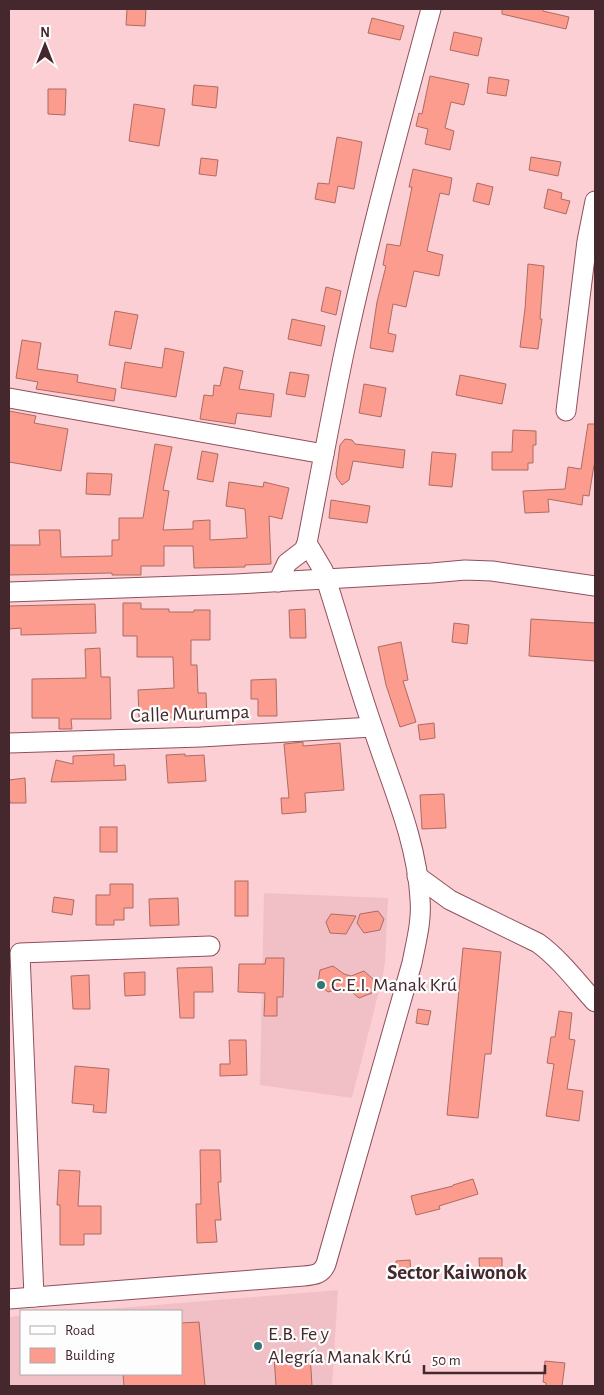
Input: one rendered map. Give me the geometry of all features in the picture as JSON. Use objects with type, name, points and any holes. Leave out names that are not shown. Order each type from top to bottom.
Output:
[{"type":"street","points":[[278,582],[286,563],[304,550],[307,543],[344,353],[360,284],[397,132],[431,9]]},
{"type":"street","points":[[566,411],[588,241],[595,202]]},
{"type":"street","points":[[9,398],[324,454]]},
{"type":"street","points":[[9,1299],[314,1275],[323,1270],[333,1245],[412,963],[420,920],[420,900],[411,842],[372,727],[323,570],[307,543]]},
{"type":"street","points":[[9,592],[278,582],[465,570],[492,571],[595,586]]},
{"type":"street","name":"Calle Murumpa","points":[[9,743],[201,737],[372,727]]},
{"type":"street","points":[[417,876],[450,900],[538,943],[558,960],[595,1002]]},
{"type":"street","points":[[34,1297],[20,953],[210,946]]},
{"type":"shaded area","name":"C.E.I. Manak Krú","points":[[264,893],[388,898],[383,975],[352,1098],[260,1085]]},
{"type":"shaded area","name":"E.B. Fe y Alegría Manak Krú","points":[[338,1290],[332,1386],[9,1386],[9,1317],[20,1316],[20,1375],[182,1375],[182,1310],[94,1310]]},
{"type":"building","points":[[127,9],[146,9],[145,26],[126,25]]},
{"type":"building","points":[[502,9],[543,9],[543,11],[569,17],[566,29],[502,14]]},
{"type":"building","points":[[372,18],[404,26],[400,40],[368,33]]},
{"type":"building","points":[[454,32],[482,38],[478,56],[450,50]]},
{"type":"building","points":[[430,76],[469,84],[464,105],[451,102],[445,128],[454,131],[450,150],[425,144],[428,129],[416,126],[419,113],[422,114]]},
{"type":"building","points":[[489,77],[509,80],[506,96],[487,93]]},
{"type":"building","points":[[194,85],[218,87],[216,108],[192,105]]},
{"type":"building","points":[[48,89],[66,89],[65,115],[48,114]]},
{"type":"building","points":[[134,104],[165,109],[159,146],[129,141]]},
{"type":"building","points":[[337,137],[362,142],[354,189],[338,186],[335,203],[315,199],[318,183],[329,184]]},
{"type":"building","points":[[531,157],[561,162],[558,176],[529,170]]},
{"type":"building","points":[[201,158],[218,160],[216,176],[199,174]]},
{"type":"building","points":[[413,169],[452,178],[449,195],[440,193],[427,251],[443,255],[439,276],[414,271],[406,307],[393,304],[388,333],[396,335],[393,352],[370,348],[377,302],[386,266],[383,265],[387,244],[400,246],[412,187],[409,187]]},
{"type":"building","points":[[477,183],[493,187],[489,205],[473,201]]},
{"type":"building","points":[[548,189],[562,193],[561,199],[570,201],[566,214],[544,208]]},
{"type":"building","points":[[528,264],[544,266],[540,319],[542,319],[538,349],[520,347]]},
{"type":"building","points":[[326,287],[341,291],[336,315],[321,311]]},
{"type":"building","points":[[115,311],[138,315],[131,349],[109,345]]},
{"type":"building","points":[[292,319],[325,326],[321,346],[288,339]]},
{"type":"building","points":[[22,340],[41,343],[37,369],[78,375],[77,382],[116,389],[114,401],[36,389],[38,382],[16,378]]},
{"type":"building","points":[[165,348],[184,352],[176,397],[121,388],[125,362],[162,368]]},
{"type":"building","points":[[224,367],[243,371],[239,389],[274,394],[271,417],[237,413],[235,424],[200,419],[204,395],[213,396],[214,385],[220,386]]},
{"type":"building","points":[[290,372],[309,375],[305,397],[286,394]]},
{"type":"building","points":[[460,375],[506,384],[502,404],[456,395]]},
{"type":"building","points":[[364,384],[386,388],[381,417],[359,413]]},
{"type":"building","points":[[9,411],[36,416],[34,423],[68,429],[61,471],[9,462]]},
{"type":"building","points":[[588,424],[595,424],[595,465],[589,496],[583,495],[582,505],[548,499],[549,512],[525,513],[523,491],[565,489],[568,467],[581,469]]},
{"type":"building","points":[[513,430],[536,431],[536,445],[533,445],[533,463],[528,463],[528,470],[492,470],[492,452],[512,452]]},
{"type":"building","points":[[345,439],[352,440],[355,444],[405,450],[403,468],[353,461],[349,480],[342,485],[336,474],[340,445]]},
{"type":"building","points":[[155,444],[172,447],[163,490],[169,491],[163,530],[193,529],[193,521],[210,520],[210,540],[247,538],[245,509],[226,506],[229,482],[263,487],[264,482],[289,488],[282,519],[269,516],[271,564],[245,565],[245,567],[194,568],[193,546],[164,546],[164,566],[141,566],[141,575],[112,575],[112,573],[9,575],[9,545],[40,545],[39,530],[60,530],[61,557],[112,556],[112,540],[119,540],[119,518],[143,518]]},
{"type":"building","points":[[202,451],[218,454],[213,482],[197,479]]},
{"type":"building","points":[[432,452],[456,454],[452,487],[429,485]]},
{"type":"building","points":[[87,473],[112,474],[110,495],[86,494]]},
{"type":"building","points":[[331,500],[370,506],[367,523],[329,518]]},
{"type":"building","points":[[123,603],[141,603],[141,609],[169,609],[169,612],[210,610],[210,640],[191,640],[191,665],[197,665],[198,693],[206,693],[207,719],[172,719],[172,717],[139,719],[138,690],[174,688],[173,657],[137,657],[137,636],[123,636]]},
{"type":"building","points":[[95,604],[96,633],[21,635],[21,628],[9,629],[9,606]]},
{"type":"building","points":[[305,609],[306,638],[290,638],[289,610]]},
{"type":"building","points":[[531,619],[595,623],[595,661],[529,656]]},
{"type":"building","points":[[454,623],[469,625],[467,644],[452,642]]},
{"type":"building","points":[[401,642],[408,680],[403,681],[416,722],[400,727],[386,685],[378,647]]},
{"type":"building","points":[[100,648],[101,677],[110,677],[111,719],[71,719],[72,729],[59,729],[59,718],[32,718],[32,679],[86,678],[85,649]]},
{"type":"building","points":[[276,679],[277,716],[258,716],[258,699],[251,699],[251,680]]},
{"type":"building","points":[[434,723],[435,738],[420,740],[418,725]]},
{"type":"building","points":[[303,742],[303,746],[340,743],[344,790],[305,793],[306,812],[282,814],[281,798],[289,798],[284,744]]},
{"type":"building","points":[[114,754],[114,766],[125,765],[126,780],[51,782],[56,760],[73,764],[73,756]]},
{"type":"building","points":[[185,754],[185,756],[204,755],[206,781],[168,783],[166,755]]},
{"type":"building","points":[[25,778],[26,803],[10,803],[9,780]]},
{"type":"building","points":[[444,794],[446,828],[422,829],[420,795]]},
{"type":"building","points":[[100,827],[117,827],[117,852],[100,852]]},
{"type":"building","points":[[235,881],[248,881],[248,916],[235,916]]},
{"type":"building","points":[[110,884],[133,884],[133,908],[124,908],[124,920],[114,920],[114,925],[96,925],[96,895],[110,895]]},
{"type":"building","points":[[54,897],[74,900],[72,915],[52,912]]},
{"type":"building","points":[[178,898],[179,925],[150,926],[149,899]]},
{"type":"building","points":[[378,911],[384,919],[380,930],[364,933],[357,923],[360,914]]},
{"type":"building","points":[[331,914],[356,916],[346,934],[330,933],[326,922]]},
{"type":"building","points":[[463,948],[501,952],[491,1054],[485,1054],[478,1118],[447,1115]]},
{"type":"building","points":[[266,958],[284,958],[283,997],[277,997],[277,1016],[264,1016],[265,993],[238,992],[239,964],[265,964]]},
{"type":"building","points":[[333,966],[344,974],[351,976],[364,971],[374,980],[372,993],[359,998],[348,989],[341,988],[328,992],[318,984],[320,970]]},
{"type":"building","points":[[212,967],[213,992],[194,992],[194,1018],[180,1018],[177,968]]},
{"type":"building","points":[[145,972],[145,995],[125,996],[124,973]]},
{"type":"building","points":[[89,975],[90,1009],[73,1009],[71,976]]},
{"type":"building","points":[[418,1009],[431,1011],[428,1025],[416,1023]]},
{"type":"building","points":[[559,1011],[572,1013],[569,1039],[575,1040],[567,1089],[583,1091],[579,1121],[546,1116],[554,1064],[547,1063],[551,1037],[555,1037]]},
{"type":"building","points":[[229,1040],[246,1040],[247,1075],[220,1076],[220,1064],[230,1064]]},
{"type":"building","points":[[75,1066],[109,1069],[106,1113],[93,1112],[94,1105],[72,1103]]},
{"type":"building","points":[[200,1150],[220,1150],[221,1182],[218,1182],[221,1220],[215,1220],[217,1242],[197,1243],[196,1204],[201,1204]]},
{"type":"building","points":[[59,1170],[80,1171],[78,1206],[101,1206],[101,1234],[84,1234],[84,1245],[60,1245],[60,1205],[57,1205]]},
{"type":"building","points":[[473,1179],[478,1194],[439,1206],[440,1209],[416,1215],[411,1196]]},
{"type":"building","points":[[479,1258],[502,1258],[502,1279],[480,1279]]},
{"type":"building","points":[[410,1260],[411,1276],[397,1277],[396,1261]]},
{"type":"building","points":[[199,1322],[205,1386],[124,1386],[123,1375],[182,1375],[182,1323]]},
{"type":"building","points":[[310,1353],[312,1386],[276,1386],[274,1355]]},
{"type":"building","points":[[545,1361],[565,1363],[562,1386],[546,1386],[546,1383],[543,1382]]},
{"type":"place","name":"C.E.I. Manak Krú","points":[[321,985]]},
{"type":"place","name":"E.B. Fe y Alegría Manak Krú","points":[[258,1346]]},
{"type":"district","name":"Sector Kaiwonok","points":[[457,1272]]}]
